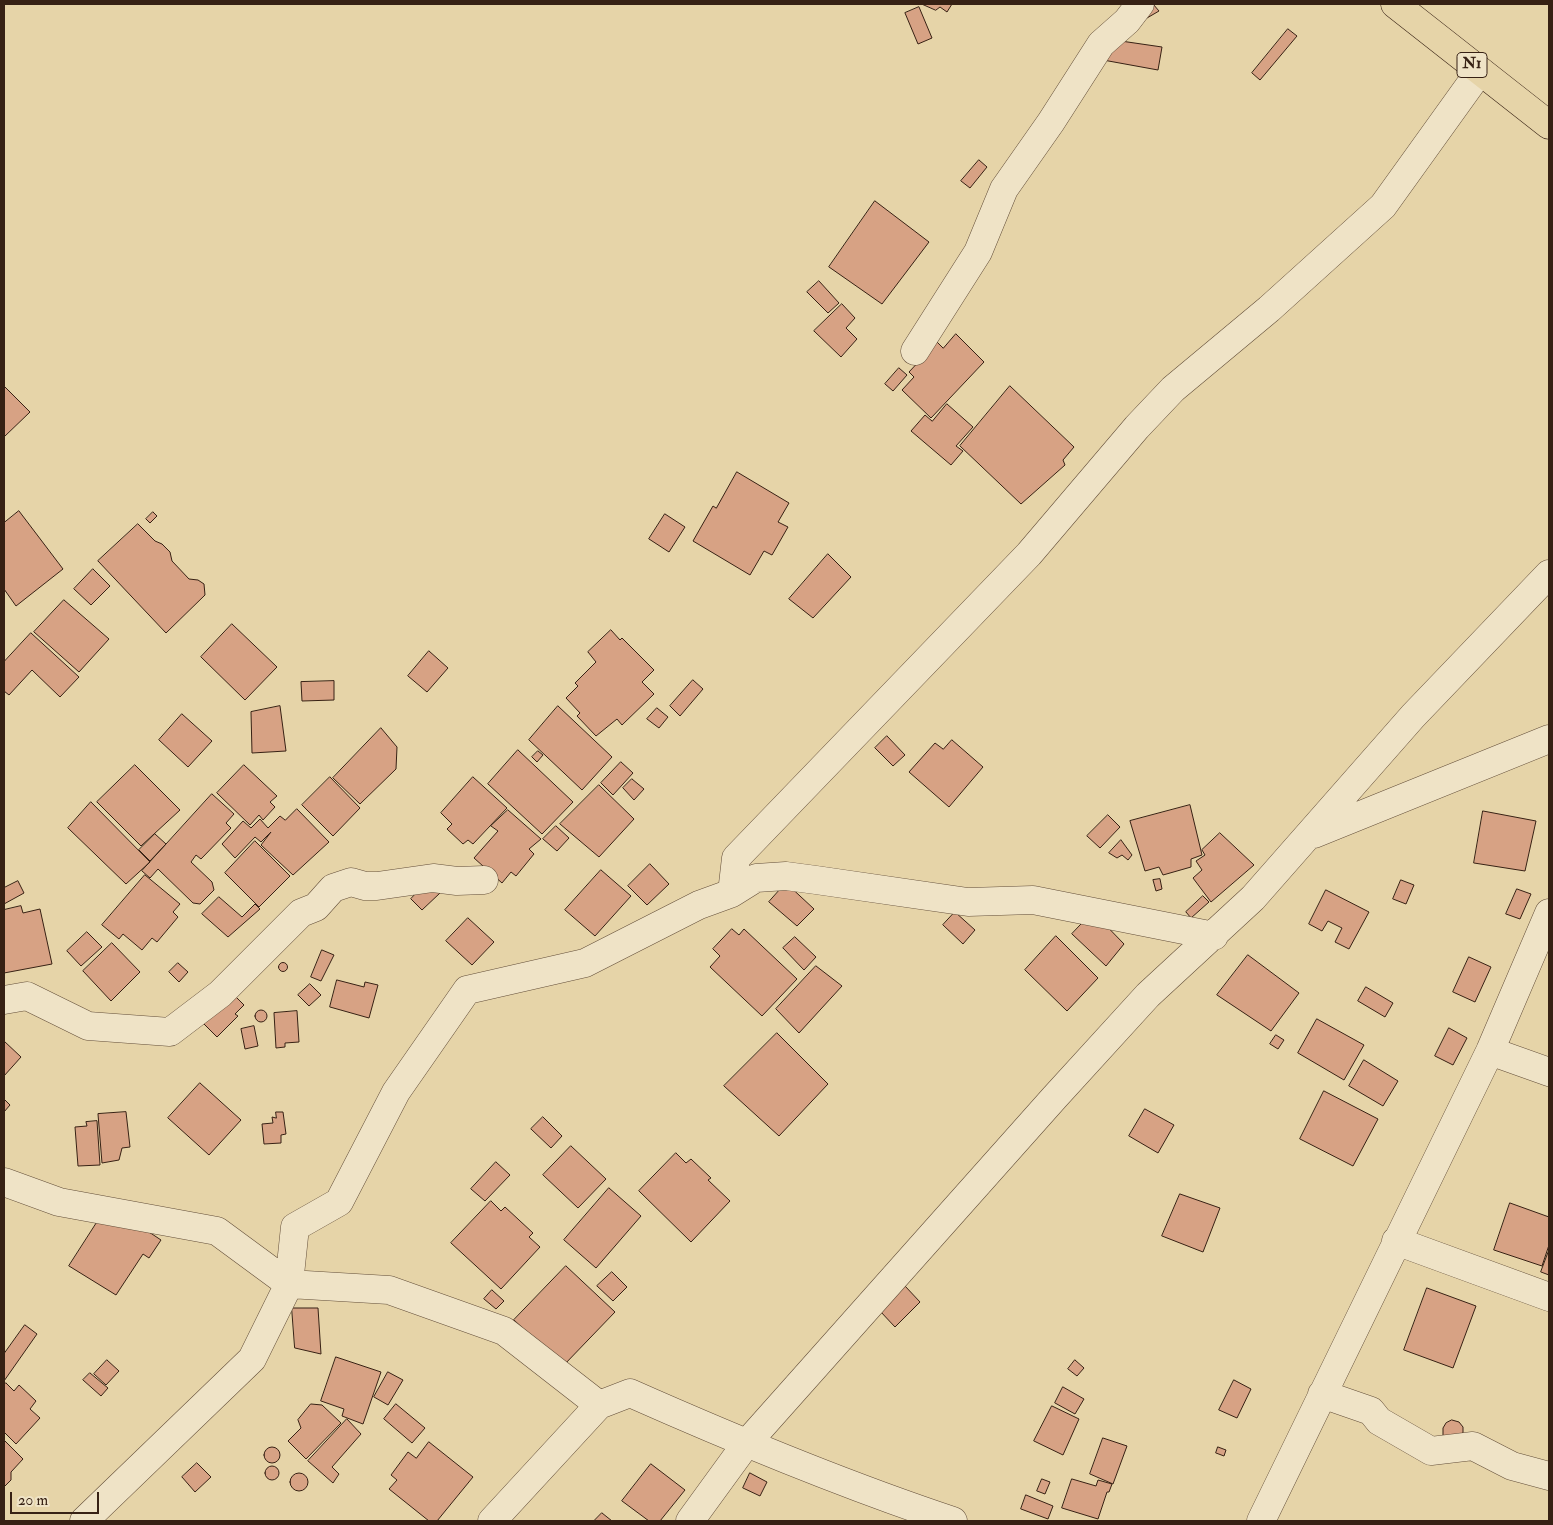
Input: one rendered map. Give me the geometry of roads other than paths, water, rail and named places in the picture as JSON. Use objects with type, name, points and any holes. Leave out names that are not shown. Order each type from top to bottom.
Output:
[{"type":"highway","name":"N1","points":[[1395,4],[1549,125]]},
{"type":"street","points":[[915,351],[978,252],[1004,189],[1051,122],[1100,44],[1127,21],[1140,4]]},
{"type":"street","points":[[732,893],[736,858],[1029,554],[1137,427],[1173,389],[1269,309],[1383,206],[1480,71]]},
{"type":"street","points":[[690,1521],[746,1444],[1148,995],[1253,898],[1414,716],[1549,574]]},
{"type":"street","points":[[1310,835],[1549,739]]},
{"type":"street","points":[[84,1521],[252,1358],[289,1284],[295,1228],[339,1202],[396,1092],[467,990],[585,963],[699,905],[732,893],[756,878],[786,876],[968,902],[1033,900],[1214,936]]},
{"type":"street","points":[[4,1000],[27,996],[88,1026],[170,1032],[220,994],[301,914],[316,907],[333,888],[351,882],[377,886],[433,878],[457,881],[484,880]]},
{"type":"street","points":[[1261,1521],[1490,1051],[1549,913]]},
{"type":"street","points":[[1490,1051],[1549,1072]]},
{"type":"street","points":[[4,1182],[59,1202],[217,1231],[289,1284],[390,1290],[504,1331],[599,1405]]},
{"type":"street","points":[[1396,1241],[1549,1297]]},
{"type":"street","points":[[492,1521],[599,1405],[630,1393],[746,1444],[866,1492],[953,1521]]},
{"type":"street","points":[[1322,1394],[1371,1410],[1378,1421],[1431,1451],[1473,1446],[1512,1466],[1549,1476]]}]
